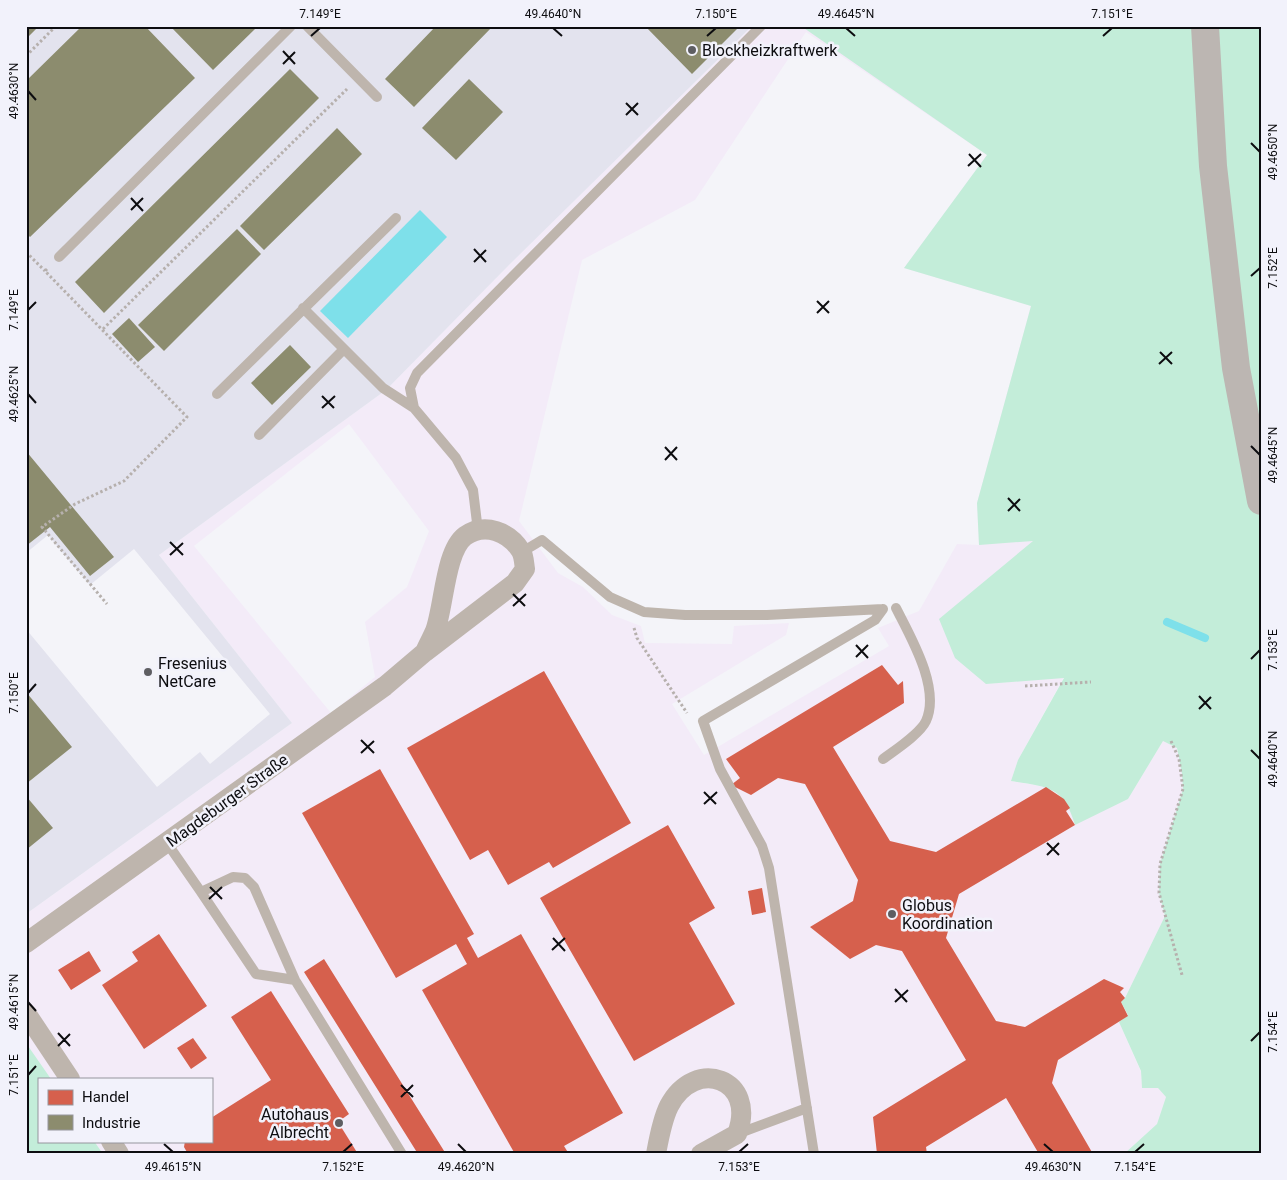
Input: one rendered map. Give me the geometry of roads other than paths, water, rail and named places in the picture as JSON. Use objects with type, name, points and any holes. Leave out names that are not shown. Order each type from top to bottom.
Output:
[{"type":"highway","points":[[1204,26],[1212,166],[1236,368],[1261,501]]},
{"type":"street","points":[[478,531],[491,529],[509,535],[522,552]]},
{"type":"street","name":"Magdeburger Straße","points":[[425,652],[435,631],[450,561],[464,537],[478,531]]},
{"type":"street","name":"Magdeburger Straße","points":[[26,943],[385,686],[425,652],[515,583],[525,569],[522,552]]},
{"type":"street","points":[[26,1013],[69,1078]]},
{"type":"street","points":[[656,1154],[669,1106],[677,1095],[700,1078],[711,1077],[725,1083],[734,1091],[740,1102],[743,1118],[737,1134],[701,1154]]},
{"type":"street","points":[[112,1142],[119,1154]]},
{"type":"lane","points":[[59,257],[291,26]]},
{"type":"lane","points":[[307,26],[377,97]]},
{"type":"lane","points":[[414,408],[410,388],[417,373],[761,26]]},
{"type":"lane","points":[[217,394],[396,218]]},
{"type":"lane","points":[[303,308],[383,388],[414,408],[456,458],[473,490],[478,531]]},
{"type":"lane","points":[[259,435],[344,349]]},
{"type":"lane","points":[[522,552],[542,540],[610,597],[644,612],[685,615],[767,614],[883,609],[875,620],[703,721],[720,769],[762,846],[769,868],[814,1154]]},
{"type":"lane","points":[[883,759],[907,741],[926,721],[930,693],[922,661],[896,608]]},
{"type":"lane","points":[[167,843],[256,974],[295,980]]},
{"type":"lane","points":[[202,892],[233,877],[245,878],[254,887],[295,980],[402,1154]]},
{"type":"lane","points":[[737,1134],[807,1108]]},
{"type":"water","points":[[420,210],[447,237],[348,338],[320,311]]},
{"type":"waterway","points":[[1167,622],[1205,638]]},
{"type":"place","name":"Blockheizkraftwerk","points":[[692,50]]},
{"type":"place","name":"Fresenius NetCare","points":[[148,672]]},
{"type":"place","name":"Globus Koordination","points":[[892,914]]},
{"type":"place","name":"Autohaus Albrecht","points":[[339,1123]]}]
